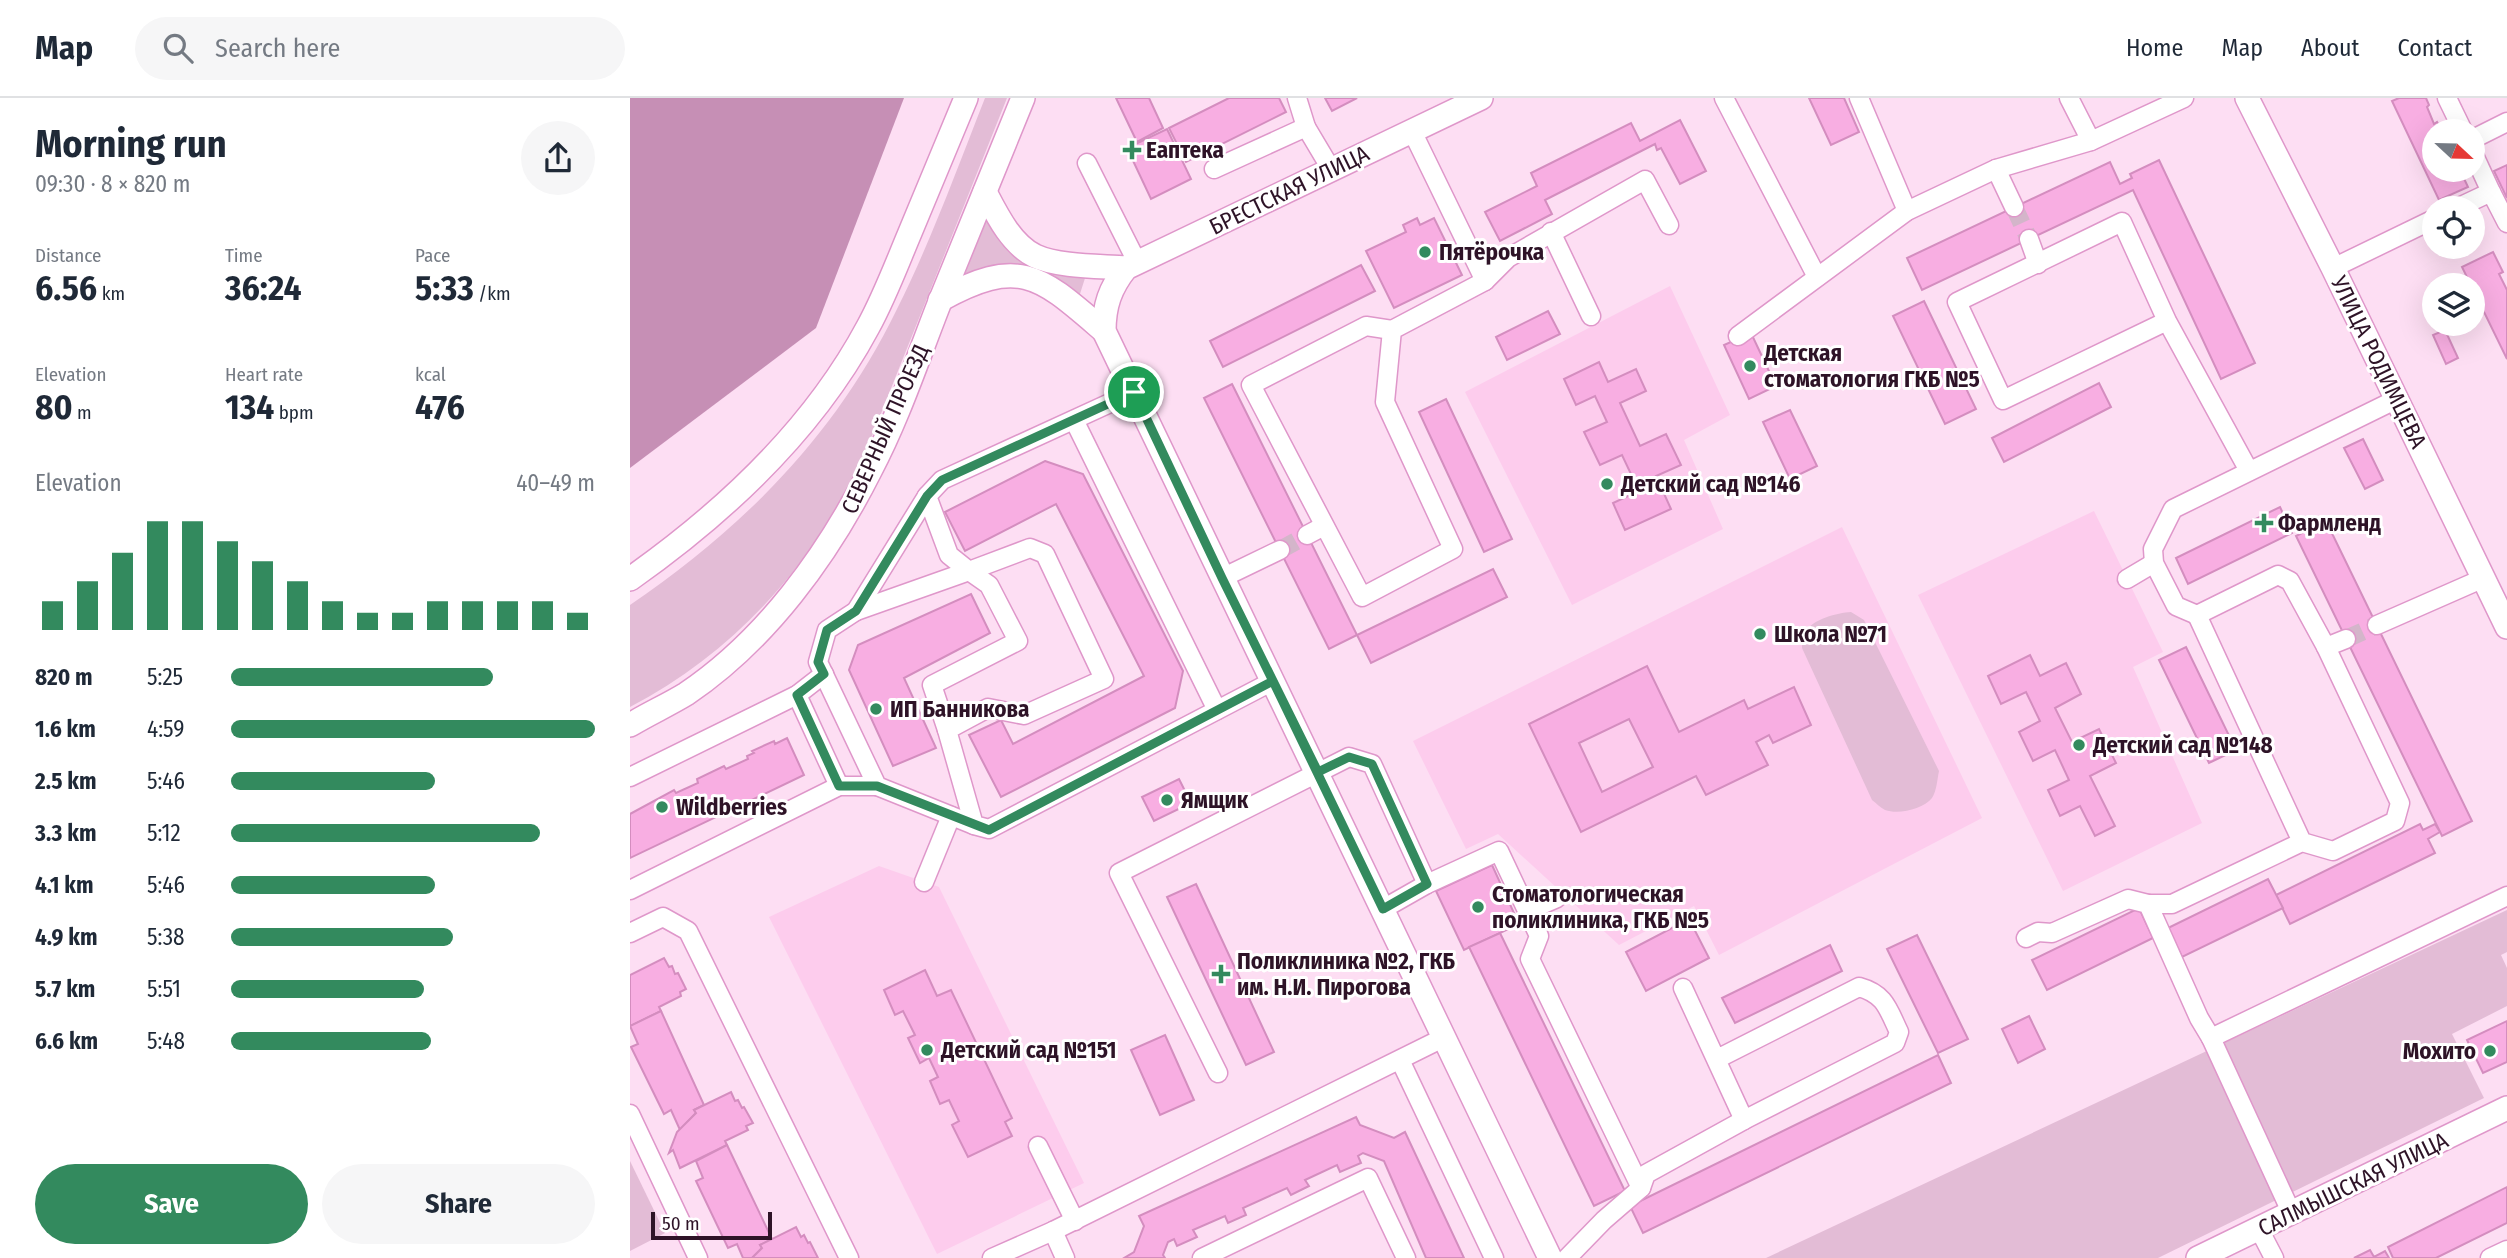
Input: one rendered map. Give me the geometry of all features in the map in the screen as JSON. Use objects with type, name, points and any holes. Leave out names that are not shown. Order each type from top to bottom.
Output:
[{"type":"main road","points":[[630,579],[674,548],[727,504],[811,413],[842,370],[868,328],[890,281],[966,98]]},
{"type":"main road","name":"СЕВЕРНЫЙ ПРОЕЗД","points":[[630,725],[685,694],[728,660],[772,617],[837,532],[871,470],[901,404],[940,300],[1023,98]]},
{"type":"main road","name":"БРЕСТСКАЯ УЛИЦА","points":[[1132,265],[1481,98]]},
{"type":"main road","name":"УЛИЦА РОДИМЦЕВА","points":[[2247,98],[2333,268],[2507,627]]},
{"type":"main road","points":[[985,192],[998,218],[1017,242],[1034,256],[1053,261],[1132,265]]},
{"type":"main road","points":[[1104,331],[1108,296],[1116,281],[1132,265]]},
{"type":"main road","points":[[940,300],[965,286],[995,277],[1009,275],[1035,279],[1068,300],[1104,331],[1549,1258]]},
{"type":"main road","name":"САЛМЫШСКАЯ УЛИЦА","points":[[2198,1258],[2507,1108]]},
{"type":"lane","points":[[1297,98],[1306,127],[1331,169]]},
{"type":"lane","points":[[1724,98],[1817,277]]},
{"type":"lane","points":[[1859,98],[1907,211]]},
{"type":"lane","points":[[2069,98],[2091,141]]},
{"type":"lane","points":[[1738,335],[1907,211],[1996,169],[2091,141],[2184,98]]},
{"type":"lane","points":[[2447,98],[2457,119]]},
{"type":"lane","points":[[2485,133],[2507,122]]},
{"type":"lane","points":[[1214,169],[1306,127]]},
{"type":"lane","points":[[1412,131],[1485,281]]},
{"type":"lane","points":[[1087,163],[1132,265]]},
{"type":"lane","points":[[1996,169],[2014,207]]},
{"type":"lane","points":[[2485,179],[2507,222]]},
{"type":"lane","points":[[1392,330],[1385,402],[1453,549],[1362,597],[1251,385],[1366,326],[1392,330],[1485,281],[1508,258],[1645,180],[1669,225]]},
{"type":"lane","points":[[2482,196],[2491,192]]},
{"type":"lane","points":[[2168,321],[2003,400],[1958,302],[2122,222],[2168,321],[2249,471]]},
{"type":"lane","points":[[2333,268],[2422,225]]},
{"type":"lane","points":[[1551,232],[1591,316]]},
{"type":"lane","points":[[2029,239],[2038,264]]},
{"type":"lane","points":[[856,611],[927,496],[942,480],[1134,392]]},
{"type":"lane","points":[[2302,842],[2197,615],[2176,606],[2154,563],[2153,549],[2173,509],[2397,399]]},
{"type":"lane","points":[[1074,420],[1217,710]]},
{"type":"lane","points":[[927,496],[949,555],[989,585],[1018,641],[932,685],[974,825]]},
{"type":"lane","points":[[1307,535],[1324,526]]},
{"type":"lane","points":[[877,786],[818,662],[827,630],[856,611],[1030,548],[1045,554],[1104,679],[1024,715],[988,708],[947,730]]},
{"type":"lane","points":[[1222,578],[1280,550]]},
{"type":"lane","points":[[2127,579],[2154,563]]},
{"type":"lane","points":[[2026,938],[2038,932],[2052,933],[2128,899],[2148,904],[2172,904],[2302,842],[2333,850],[2395,821],[2400,803],[2326,647],[2290,581],[2278,575],[2197,615]]},
{"type":"lane","points":[[2377,625],[2484,578]]},
{"type":"lane","points":[[2326,647],[2346,639]]},
{"type":"lane","points":[[630,777],[797,695],[824,674]]},
{"type":"lane","points":[[630,890],[839,786],[877,786],[989,830],[1273,681]]},
{"type":"lane","points":[[797,695],[839,786]]},
{"type":"lane","points":[[1218,1073],[1119,873],[1349,757],[1372,764],[1427,884]]},
{"type":"lane","points":[[924,882],[951,816]]},
{"type":"lane","points":[[1383,909],[1427,884],[1499,851],[1539,936],[1530,959],[1641,1188]]},
{"type":"lane","points":[[2211,1038],[2507,896]]},
{"type":"lane","points":[[1527,911],[1557,898]]},
{"type":"lane","points":[[2148,904],[2292,1214]]},
{"type":"lane","points":[[630,933],[663,917],[688,931],[849,1258]]},
{"type":"lane","points":[[1567,1258],[1604,1220],[1641,1188],[1646,1174],[1744,1120],[1895,1043],[1899,1032],[1884,1000],[1870,990],[1859,987],[1717,1059]]},
{"type":"lane","points":[[1683,988],[1744,1120]]},
{"type":"lane","points":[[992,1258],[1053,1231],[1445,1037]]},
{"type":"lane","points":[[1400,1060],[1494,1258]]},
{"type":"lane","points":[[630,1114],[698,1258]]},
{"type":"lane","points":[[1038,1146],[1075,1220]]},
{"type":"lane","points":[[1202,1258],[1368,1178],[1406,1258]]},
{"type":"lane","points":[[2259,1229],[2274,1258]]},
{"type":"lane","points":[[1053,1231],[1065,1258]]},
{"type":"lane","points":[[2490,1258],[2507,1250]]},
{"type":"shaded area","points":[[630,98],[904,98],[816,328],[630,468]]},
{"type":"shaded area","points":[[985,98],[1007,98],[868,446],[826,526],[772,597],[740,629],[706,658],[630,707],[630,605],[711,544],[748,510],[816,437],[846,397],[873,355],[897,309],[943,205]]},
{"type":"shaded area","points":[[987,218],[1005,247],[1020,261],[1047,271],[1086,275],[1079,297],[1038,270],[1025,267],[999,266],[964,276]]},
{"type":"shaded area","name":"Детский сад №146","points":[[1670,286],[1730,415],[1684,440],[1723,529],[1572,605],[1465,392]]},
{"type":"shaded area","name":"Детский сад №148","points":[[2094,511],[2163,652],[2133,667],[2202,823],[2063,891],[1918,595]]},
{"type":"shaded area","name":"Школа №71","points":[[1842,527],[1982,818],[1719,955],[1694,906],[1619,945],[1498,834],[1466,849],[1413,741]]},
{"type":"shaded area","points":[[1851,612],[1864,620],[1939,771],[1932,798],[1917,808],[1891,811],[1883,809],[1872,800],[1802,648],[1805,632],[1809,627],[1832,615]]},
{"type":"shaded area","name":"Детский сад №151","points":[[879,866],[939,887],[1084,1183],[937,1254],[769,917]]},
{"type":"shaded area","points":[[2507,910],[2507,952],[2501,955],[2507,968],[2507,1006],[2452,1034],[2484,1098],[2158,1258],[1766,1258]]},
{"type":"shaded area","points":[[630,1161],[665,1233],[630,1251]]},
{"type":"building","points":[[1116,98],[1149,98],[1163,128],[1137,142]]},
{"type":"building","points":[[1229,98],[1279,98],[1286,112],[1186,162],[1169,128]]},
{"type":"building","points":[[1325,98],[1357,98],[1332,111]]},
{"type":"building","points":[[1809,98],[1844,98],[1859,132],[1831,145]]},
{"type":"building","points":[[2399,98],[2426,98],[2432,119],[2422,119],[2422,164],[2392,101]]},
{"type":"building","points":[[1680,120],[1706,171],[1680,184],[1661,148],[1657,150],[1655,144],[1545,200],[1552,214],[1500,241],[1485,212],[1537,186],[1531,173],[1631,123],[1640,141]]},
{"type":"building","points":[[1167,129],[1191,179],[1151,199],[1127,148]]},
{"type":"building","points":[[2159,160],[2255,363],[2221,379],[2133,190],[1922,290],[1907,258],[2110,162],[2120,184],[2132,178],[2130,174]]},
{"type":"building","points":[[2507,165],[2507,198],[2494,171]]},
{"type":"building","points":[[2430,182],[2466,182],[2468,187],[2448,196],[2437,196]]},
{"type":"building","points":[[1417,218],[1420,225],[1434,218],[1462,275],[1394,308],[1366,251],[1406,232],[1403,225]]},
{"type":"building","points":[[2493,252],[2503,272],[2499,274],[2507,290],[2507,359],[2485,314],[2485,273],[2465,273],[2462,267],[2479,259],[2485,259],[2485,256]]},
{"type":"building","points":[[1361,265],[1375,291],[1223,367],[1210,341]]},
{"type":"building","points":[[1924,301],[1976,409],[1945,424],[1893,316]]},
{"type":"building","points":[[1548,311],[1560,334],[1507,360],[1496,337]]},
{"type":"building","name":"Детская стоматология ГКБ №5","points":[[1751,333],[1776,386],[1749,399],[1724,345]]},
{"type":"building","points":[[2433,336],[2448,336],[2458,358],[2446,364]]},
{"type":"building","points":[[1599,362],[1608,382],[1636,369],[1646,391],[1620,403],[1640,446],[1666,434],[1681,465],[1656,476],[1671,509],[1625,530],[1613,503],[1639,491],[1622,455],[1600,465],[1584,432],[1607,422],[1595,396],[1576,405],[1564,379]]},
{"type":"building","points":[[2099,383],[2111,407],[2004,462],[1992,438]]},
{"type":"building","points":[[1232,384],[1357,635],[1329,649],[1204,398]]},
{"type":"building","points":[[1446,399],[1512,539],[1484,552],[1419,412]]},
{"type":"building","points":[[1790,410],[1817,466],[1790,479],[1763,422]]},
{"type":"building","points":[[2363,439],[2383,480],[2365,489],[2344,448]]},
{"type":"building","points":[[1045,461],[1083,474],[1183,671],[1175,708],[1001,797],[969,735],[1001,720],[1013,744],[1144,676],[1056,504],[965,551],[945,512]]},
{"type":"building","points":[[2280,507],[2292,533],[2188,584],[2176,558]]},
{"type":"building","points":[[2326,521],[2472,821],[2442,836],[2296,536]]},
{"type":"building","points":[[1493,569],[1507,597],[1371,663],[1357,635]]},
{"type":"building","points":[[971,594],[990,633],[904,678],[936,748],[893,766],[849,670],[858,645]]},
{"type":"building","points":[[2186,647],[2236,750],[2209,763],[2159,660]]},
{"type":"building","points":[[2030,655],[2040,676],[2066,663],[2081,694],[2055,708],[2072,742],[2099,729],[2116,763],[2090,776],[2115,826],[2095,836],[2080,806],[2060,816],[2048,790],[2069,780],[2055,750],[2033,761],[2019,732],[2040,721],[2026,692],[2001,704],[1988,676]]},
{"type":"building","points":[[1647,666],[1679,732],[1744,700],[1748,709],[1794,687],[1811,725],[1773,743],[1769,735],[1756,742],[1768,765],[1706,795],[1696,776],[1581,832],[1529,724]],"holes":[[[1629,719],[1653,767],[1602,792],[1579,743]]]},
{"type":"building","points":[[787,738],[804,775],[630,858],[630,814],[674,790],[676,793],[698,783],[697,779],[724,766],[726,769],[748,759],[747,756],[754,753],[752,751]]},
{"type":"building","name":"Ямщик","points":[[1179,779],[1191,803],[1154,821],[1142,797]]},
{"type":"building","points":[[2420,824],[2423,830],[2435,824],[2440,832],[2428,839],[2435,853],[2290,924],[2276,895]]},
{"type":"building","name":"Стоматологическая поликлиника, ГКБ №5","points":[[1492,865],[1519,924],[1464,950],[1436,891]]},
{"type":"building","points":[[2268,879],[2283,908],[2182,957],[2168,928]]},
{"type":"building","name":"Поликлиника №2, ГКБ им. Н.И. Пирогова","points":[[1196,884],[1274,1052],[1246,1065],[1167,897]]},
{"type":"building","points":[[2139,908],[2153,938],[2047,990],[2032,960]]},
{"type":"building","points":[[1689,919],[1709,958],[1646,991],[1626,952]]},
{"type":"building","points":[[1500,933],[1625,1191],[1594,1206],[1469,947]]},
{"type":"building","points":[[1917,935],[1968,1039],[1938,1053],[1887,949]]},
{"type":"building","points":[[1830,945],[1842,971],[1735,1023],[1722,998]]},
{"type":"building","points":[[664,958],[675,974],[678,973],[686,989],[680,992],[681,996],[659,1007],[661,1011],[630,1026],[630,975]]},
{"type":"building","points":[[925,970],[937,996],[951,990],[1012,1118],[1005,1122],[1012,1136],[968,1157],[952,1125],[959,1121],[949,1100],[940,1104],[930,1081],[938,1077],[929,1058],[920,1063],[908,1038],[915,1035],[903,1011],[895,1015],[884,990]]},
{"type":"building","points":[[661,1011],[704,1105],[694,1110],[696,1113],[680,1130],[671,1110],[664,1114],[631,1047],[638,1044],[630,1026]]},
{"type":"building","points":[[2029,1016],[2045,1049],[2018,1063],[2002,1029]]},
{"type":"building","name":"Мохито","points":[[2507,1021],[2507,1062],[2483,1073],[2467,1040]]},
{"type":"building","points":[[1165,1035],[1194,1100],[1160,1115],[1131,1050]]},
{"type":"building","points":[[1938,1055],[1951,1083],[1643,1233],[1630,1206]]},
{"type":"building","points":[[731,1092],[753,1123],[746,1126],[748,1130],[725,1141],[727,1145],[680,1168],[673,1150],[669,1153],[677,1132],[696,1113],[694,1110]]},
{"type":"building","points":[[1356,1117],[1360,1125],[1394,1138],[1405,1132],[1464,1258],[1426,1258],[1384,1161],[1363,1153],[1358,1156],[1361,1163],[1340,1172],[1337,1165],[1305,1180],[1309,1186],[1291,1195],[1287,1188],[1243,1208],[1246,1215],[1228,1223],[1225,1216],[1193,1230],[1197,1237],[1177,1246],[1174,1239],[1168,1242],[1163,1255],[1165,1258],[1124,1258],[1134,1252],[1144,1226],[1139,1216]]},
{"type":"building","points":[[727,1145],[772,1239],[760,1245],[762,1248],[752,1258],[743,1258],[737,1244],[728,1248],[696,1181],[703,1178],[696,1161]]},
{"type":"building","points":[[2507,1187],[2507,1223],[2436,1258],[2393,1258],[2388,1247]]},
{"type":"building","points":[[796,1227],[801,1237],[804,1235],[808,1243],[810,1242],[818,1258],[752,1258],[762,1248],[760,1245]]},
{"type":"building","points":[[2370,1250],[2374,1257],[2385,1251],[2389,1258],[2354,1258]]},
{"type":"tunnel","points":[[2014,207],[2029,239]]},
{"type":"tunnel","points":[[1280,550],[1307,535]]},
{"type":"tunnel","points":[[2346,639],[2377,625]]},
{"type":"place","name":"Еаптека","points":[[1132,150]]},
{"type":"place","name":"Пятёрочка","points":[[1425,252]]},
{"type":"place","name":"Детская стоматология ГКБ №5","points":[[1750,366]]},
{"type":"place","name":"Детский сад №146","points":[[1607,484]]},
{"type":"place","name":"Фармленд","points":[[2264,523]]},
{"type":"place","name":"Школа №71","points":[[1760,634]]},
{"type":"place","name":"ИП Банникова","points":[[876,709]]},
{"type":"place","name":"Детский сад №148","points":[[2079,745]]},
{"type":"place","name":"Ямщик","points":[[1167,800]]},
{"type":"place","name":"Wildberries","points":[[662,807]]},
{"type":"place","name":"Стоматологическая поликлиника, ГКБ №5","points":[[1478,907]]},
{"type":"place","name":"Поликлиника №2, ГКБ им. Н.И. Пирогова","points":[[1221,974]]},
{"type":"place","name":"Детский сад №151","points":[[927,1050]]},
{"type":"place","name":"Мохито","points":[[2490,1051]]},
{"type":"route","points":[[1134,392],[942,480],[927,496],[856,611],[827,630],[818,662],[824,674],[797,695],[839,786],[877,786],[989,830],[1273,681],[1318,772],[1383,909],[1427,884],[1372,764],[1349,757],[1318,772],[1134,392]]}]
